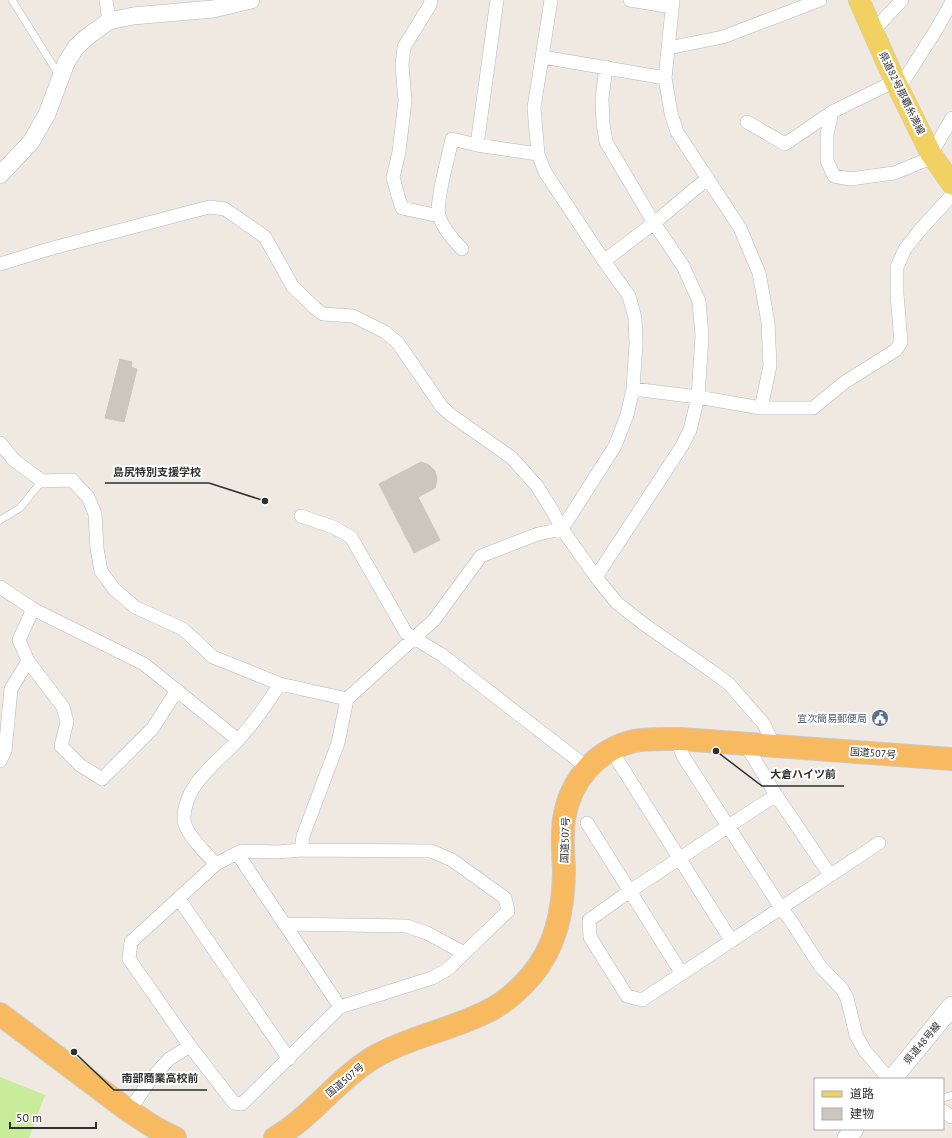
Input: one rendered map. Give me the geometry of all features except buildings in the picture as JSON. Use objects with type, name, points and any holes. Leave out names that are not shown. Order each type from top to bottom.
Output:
[{"type":"highway","name":"国道507号","points":[[275,1138],[294,1125],[374,1057],[416,1038],[485,1013],[510,996],[532,975],[548,950],[560,917],[563,899],[564,819],[568,801],[588,766],[611,750],[634,741],[681,739],[952,759]]},
{"type":"highway","points":[[0,1014],[129,1110],[157,1129],[175,1138]]},
{"type":"main road","name":"県道82号那覇糸満線","points":[[859,0],[897,84],[932,154],[952,184]]},
{"type":"main road","name":"県道48号線","points":[[895,1078],[952,1006]]},
{"type":"main road","points":[[847,1138],[853,1130]]},
{"type":"street","points":[[106,0],[109,21]]},
{"type":"street","points":[[0,175],[32,142],[47,114],[66,63],[76,48],[87,37],[109,21],[133,16],[213,9],[252,0]]},
{"type":"street","points":[[431,0],[430,5],[404,47],[402,65],[405,101],[399,152],[393,177],[402,208],[439,216]]},
{"type":"street","points":[[477,145],[497,0]]},
{"type":"street","points":[[301,850],[303,836],[338,743],[347,699],[434,620],[481,556],[538,534],[562,529],[615,446],[627,414],[633,388],[636,343],[635,318],[629,296],[545,172],[538,154],[534,108],[551,0]]},
{"type":"street","points":[[630,0],[673,4],[665,78],[676,132],[740,228],[759,273],[768,322],[770,366],[761,408]]},
{"type":"street","points":[[668,48],[723,37],[820,0]]},
{"type":"street","points":[[873,31],[902,0]]},
{"type":"street","points":[[747,122],[785,144],[832,112],[897,84],[936,30],[952,2]]},
{"type":"street","points":[[543,57],[665,78]]},
{"type":"street","points":[[596,577],[682,446],[690,430],[698,397],[702,336],[699,301],[683,266],[654,223],[606,142],[602,123],[602,98],[606,67]]},
{"type":"street","points":[[832,112],[827,134],[827,161],[834,176],[850,179],[894,173],[926,160],[932,154],[952,118]]},
{"type":"street","points":[[462,249],[452,238],[439,216],[438,203],[452,139],[477,145],[538,154]]},
{"type":"street","points":[[604,261],[654,223],[708,178]]},
{"type":"street","points":[[633,388],[761,408],[813,408],[844,382],[896,350],[900,342],[897,267],[905,249],[952,195]]},
{"type":"street","points":[[0,264],[49,249],[209,207],[225,209],[265,237],[293,287],[316,309],[323,314],[353,316],[385,332],[398,343],[442,407],[512,458],[537,486],[562,529],[596,577],[617,603],[645,625],[729,684],[764,724],[770,737],[771,745]]},
{"type":"street","points":[[0,443],[14,460],[42,481],[72,480],[88,497],[94,514],[101,572],[114,588],[135,607],[183,629],[213,657],[280,684],[347,699]]},
{"type":"street","points":[[301,516],[333,527],[351,537],[406,633],[442,655],[580,762],[588,766]]},
{"type":"street","points":[[0,586],[32,609],[144,664],[238,740]]},
{"type":"street","points":[[32,609],[19,640],[28,661],[62,707],[68,722],[61,746],[80,765],[102,779],[153,728],[177,690]]},
{"type":"street","points":[[0,761],[5,751],[11,689],[28,661]]},
{"type":"street","points":[[216,864],[194,840],[184,822],[188,798],[201,778],[238,740],[262,712],[280,684]]},
{"type":"street","points":[[681,739],[680,748],[683,756],[780,908],[791,921],[820,966],[842,989],[847,998],[856,1035],[865,1050],[895,1078]]},
{"type":"street","points":[[747,743],[750,752],[776,795],[830,875]]},
{"type":"street","points":[[611,750],[731,940]]},
{"type":"street","points":[[776,795],[630,891],[589,920],[590,937],[627,996],[642,1000],[879,843]]},
{"type":"street","points":[[587,823],[682,974]]},
{"type":"street","points":[[301,850],[432,851],[452,860],[505,898],[508,911],[448,969],[432,978],[340,1008],[242,1104],[234,1103],[190,1046],[129,959],[131,942],[216,864],[240,851],[278,852],[301,850]]},
{"type":"street","points":[[237,853],[340,1008]]},
{"type":"street","points":[[179,899],[289,1059]]},
{"type":"street","points":[[284,924],[406,926],[427,933],[464,953]]},
{"type":"street","points":[[129,1110],[151,1079],[169,1059],[190,1046]]},
{"type":"lane","points":[[12,0],[61,77]]},
{"type":"lane","points":[[0,520],[20,508],[42,481]]},
{"type":"green space","points":[[0,1077],[45,1095],[29,1138],[0,1138]]},
{"type":"place","name":"島尻特別支援学校","points":[[265,501]]},
{"type":"place","name":"宜次簡易郵便局","points":[[880,718]]},
{"type":"place","name":"大倉ハイツ前","points":[[716,751]]},
{"type":"place","name":"南部商業高校前","points":[[74,1052]]}]
